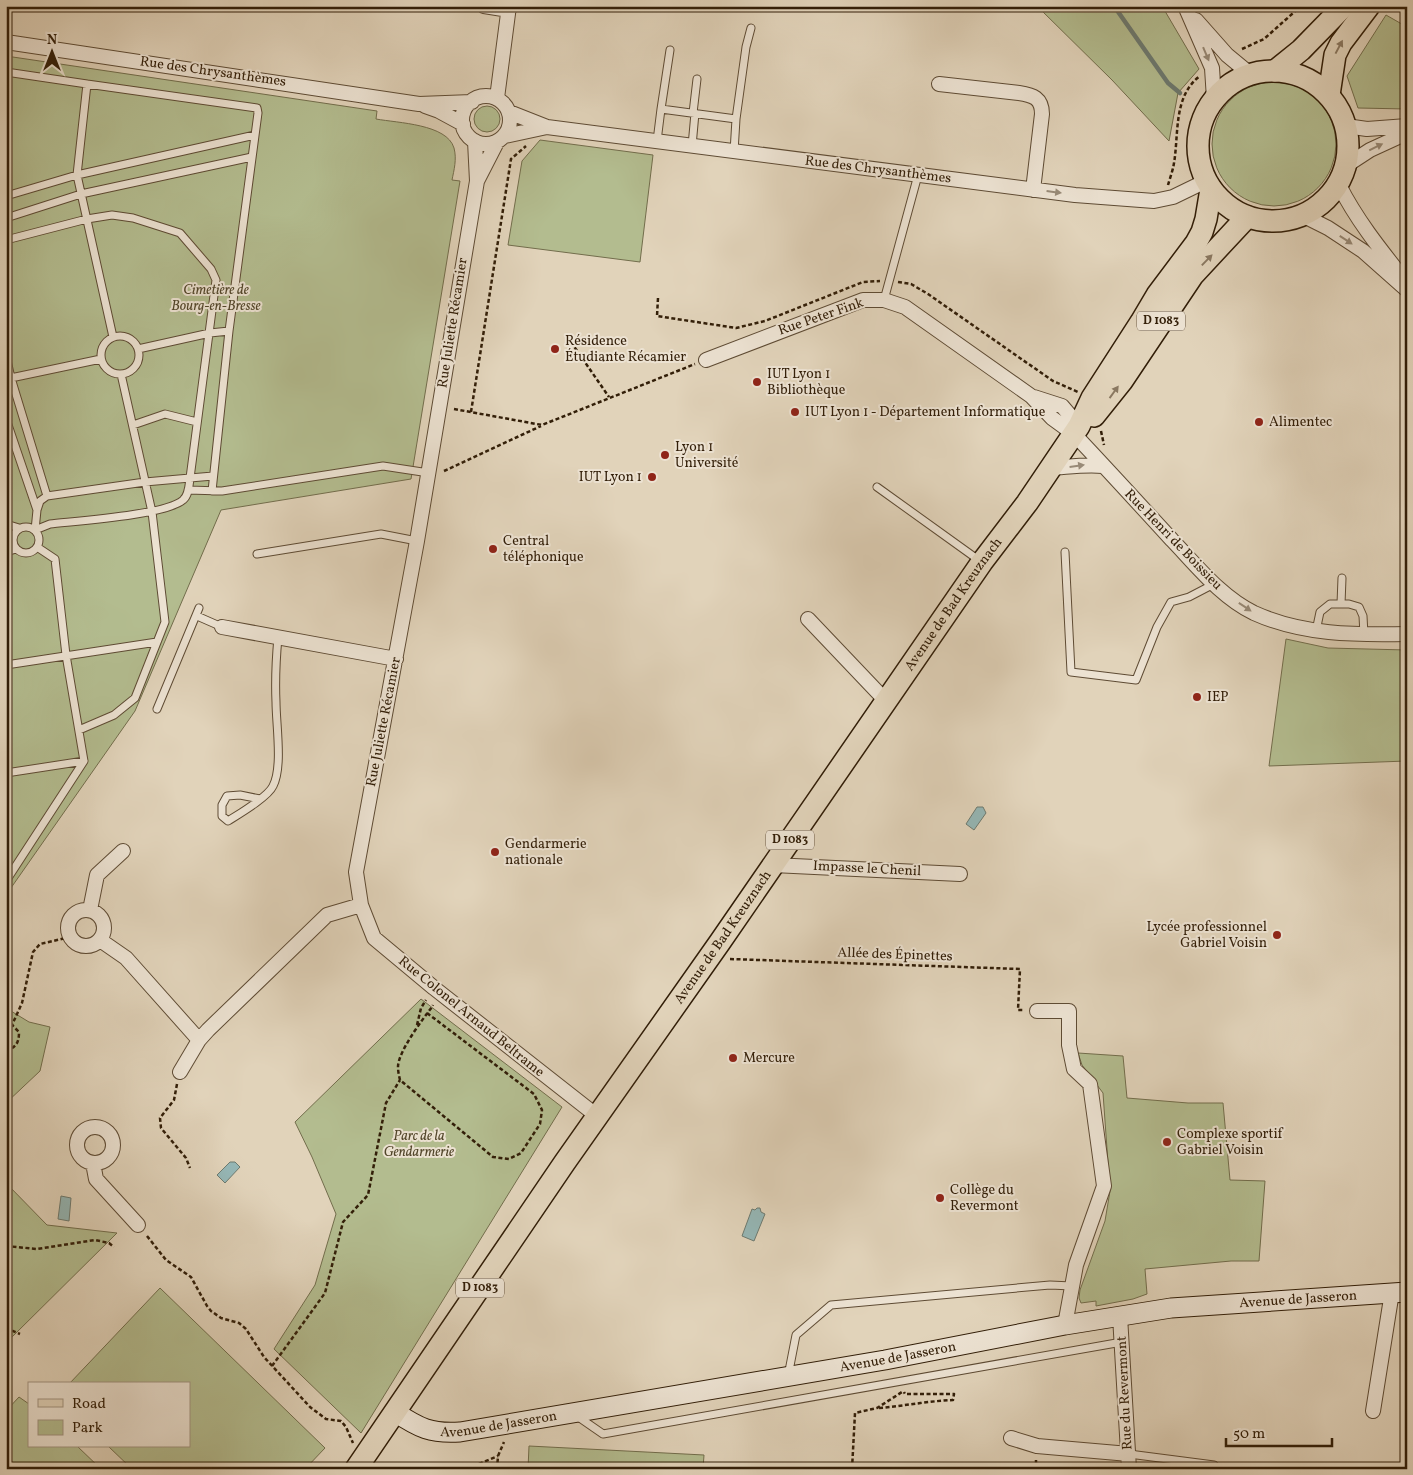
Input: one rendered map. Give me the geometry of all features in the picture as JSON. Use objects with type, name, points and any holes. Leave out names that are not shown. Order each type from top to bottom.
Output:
[{"type":"main road","points":[[1275,71],[1301,50],[1344,6]]},
{"type":"main road","points":[[1329,95],[1336,55],[1341,43],[1368,6]]},
{"type":"main road","points":[[1275,71],[1290,72],[1304,77],[1318,85],[1329,95],[1340,109],[1346,126],[1349,146],[1343,175],[1324,203],[1304,216],[1286,221],[1266,222],[1247,217],[1233,210],[1221,201],[1208,185],[1200,165],[1198,148],[1199,130],[1205,113],[1214,99],[1230,84],[1250,74],[1275,71]]},
{"type":"main road","name":"Avenue de Bad Kreuznach","points":[[363,1458],[597,1116],[709,958],[982,562],[1027,503],[1095,404],[1157,295],[1202,232],[1206,219],[1208,185]]},
{"type":"main road","name":"Avenue de Bad Kreuznach","points":[[1095,404],[1122,381],[1193,274],[1247,217]]},
{"type":"main road","name":"Avenue de Jasseron","points":[[395,1412],[416,1427],[450,1433],[885,1360],[1065,1325],[1171,1308],[1399,1292]]},
{"type":"street","points":[[484,6],[509,8],[497,98]]},
{"type":"street","points":[[1187,9],[1227,55],[1250,74]]},
{"type":"street","points":[[1187,9],[1212,68],[1214,99]]},
{"type":"street","name":"Rue des Chrysanthèmes","points":[[6,42],[419,104],[472,102]]},
{"type":"street","points":[[939,84],[1020,93],[1031,95],[1039,100],[1042,106],[1042,114],[1032,190]]},
{"type":"street","points":[[486,96],[497,98],[509,112],[510,124],[501,139],[486,144],[475,141],[465,131],[463,124],[463,115],[467,106],[477,98],[486,96]]},
{"type":"street","name":"Rue des Chrysanthèmes","points":[[419,104],[439,111],[463,124]]},
{"type":"street","name":"Rue des Chrysanthèmes","points":[[509,112],[541,128],[1075,195],[1154,201],[1208,185]]},
{"type":"street","points":[[1346,126],[1366,129],[1407,126]]},
{"type":"street","name":"Rue des Chrysanthèmes","points":[[501,139],[541,128]]},
{"type":"street","points":[[1407,133],[1370,150],[1343,175],[1349,206],[1407,283]]},
{"type":"street","name":"Rue Juliette Récamier","points":[[477,181],[501,139]]},
{"type":"street","name":"Rue Juliette Récamier","points":[[360,905],[356,872],[429,473],[477,181],[475,141]]},
{"type":"street","points":[[1304,216],[1328,228],[1363,251],[1407,290]]},
{"type":"street","name":"Rue Peter Fink","points":[[706,360],[863,300],[884,300],[905,307],[1031,396],[1062,406],[1077,430]]},
{"type":"street","name":"Rue Henri de Boissieu","points":[[1077,430],[1104,466],[1214,584],[1252,612],[1282,624],[1316,632],[1364,635],[1407,634]]},
{"type":"street","points":[[1050,468],[1074,467],[1088,464],[1104,466]]},
{"type":"street","points":[[808,619],[886,701]]},
{"type":"street","points":[[222,626],[396,659]]},
{"type":"street","points":[[90,910],[97,875],[124,851]]},
{"type":"street","name":"Impasse le Chenil","points":[[773,865],[960,874]]},
{"type":"street","points":[[180,1072],[199,1040],[328,914],[360,905]]},
{"type":"street","name":"Rue Colonel Arnaud Beltrame","points":[[360,905],[374,938],[597,1116]]},
{"type":"street","points":[[90,910],[96,912],[103,922],[103,934],[95,944],[80,945],[70,937],[68,932],[70,919],[78,911],[90,910]]},
{"type":"street","points":[[100,940],[126,958],[199,1040]]},
{"type":"street","points":[[1037,1011],[1069,1011],[1068,1045],[1074,1069],[1090,1084],[1104,1186],[1076,1265],[1065,1325]]},
{"type":"street","points":[[93,1163],[96,1179],[138,1225]]},
{"type":"street","points":[[1373,1411],[1399,1292]]},
{"type":"street","name":"Rue du Revermont","points":[[1120,1316],[1129,1469]]},
{"type":"street","points":[[1011,1438],[1037,1446],[1129,1454]]},
{"type":"lane","points":[[734,152],[736,119],[746,46],[751,28]]},
{"type":"lane","points":[[657,142],[670,50]]},
{"type":"lane","points":[[6,72],[256,108],[258,113],[229,331],[212,491]]},
{"type":"lane","points":[[692,146],[697,79]]},
{"type":"lane","points":[[87,84],[77,175],[113,337]]},
{"type":"lane","points":[[662,109],[736,119]]},
{"type":"lane","points":[[6,196],[77,175],[255,135]]},
{"type":"lane","points":[[6,218],[81,194],[252,156]]},
{"type":"lane","points":[[884,300],[918,175]]},
{"type":"lane","points":[[6,240],[87,219],[112,215],[119,216],[153,223],[180,233],[211,269],[216,280],[190,478],[188,490],[182,501],[152,512],[50,524],[35,530],[25,526],[18,528],[6,524]]},
{"type":"lane","points":[[138,349],[210,333],[229,331]]},
{"type":"lane","points":[[113,337],[128,337],[136,344],[138,362],[128,372],[116,373],[106,368],[101,359],[102,348],[113,337]]},
{"type":"lane","points":[[6,356],[9,378],[47,496]]},
{"type":"lane","points":[[9,378],[101,359]]},
{"type":"lane","points":[[79,730],[114,715],[135,698],[165,622],[152,512],[121,374]]},
{"type":"lane","points":[[133,425],[166,414],[197,422]]},
{"type":"lane","points":[[6,419],[36,510]]},
{"type":"lane","points":[[188,490],[232,490],[383,466],[429,473]]},
{"type":"lane","points":[[6,552],[16,549],[27,553],[37,547],[39,538],[35,530],[36,510],[40,501],[47,496],[145,482],[213,476]]},
{"type":"lane","points":[[877,487],[982,562]]},
{"type":"lane","points":[[16,549],[13,538],[18,528]]},
{"type":"lane","points":[[257,554],[381,534],[417,541]]},
{"type":"lane","points":[[6,881],[84,760],[66,655],[55,559],[37,547]]},
{"type":"lane","points":[[1065,552],[1072,672],[1136,680],[1170,602],[1189,597],[1214,584]]},
{"type":"lane","points":[[1341,604],[1342,578]]},
{"type":"lane","points":[[1316,632],[1320,612],[1330,604],[1348,604],[1359,607],[1363,616],[1364,635]]},
{"type":"lane","points":[[157,709],[199,608]]},
{"type":"lane","points":[[196,616],[222,626]]},
{"type":"lane","points":[[260,799],[240,795],[227,796],[222,805],[222,816],[228,821],[260,799],[273,787],[277,770],[278,746],[275,677],[278,637]]},
{"type":"lane","points":[[6,665],[157,642]]},
{"type":"lane","points":[[6,772],[84,760]]},
{"type":"lane","points":[[788,1376],[796,1335],[831,1305],[1050,1285],[1072,1286]]},
{"type":"lane","points":[[573,1413],[603,1434],[1122,1342]]},
{"type":"lane","points":[[1129,1454],[1214,1465]]},
{"type":"path","points":[[471,412],[511,159],[536,138],[541,128]]},
{"type":"path","points":[[658,298],[657,316],[736,328],[765,321],[863,282],[889,281],[911,284],[1054,381],[1095,404],[1105,418],[1101,431],[1104,449]]},
{"type":"path","points":[[571,342],[610,397]]},
{"type":"path","points":[[444,471],[542,425],[706,360]]},
{"type":"path","points":[[454,409],[542,425]]},
{"type":"path","points":[[12,1024],[22,1003],[33,952],[40,944],[70,937]]},
{"type":"path","name":"Allée des Épinettes","points":[[709,958],[1020,969],[1018,1010],[1037,1011]]},
{"type":"path","points":[[272,1367],[325,1293],[343,1222],[368,1195],[386,1103],[400,1080],[398,1066],[417,1026],[427,1013],[438,991]]},
{"type":"path","points":[[417,1026],[421,1008],[438,991]]},
{"type":"path","points":[[400,1080],[493,1157],[509,1159],[521,1153],[540,1124],[542,1110],[534,1094],[427,1013]]},
{"type":"path","points":[[6,1023],[12,1024],[19,1032],[19,1040],[15,1047],[6,1051]]},
{"type":"path","points":[[180,1072],[174,1100],[160,1118],[161,1128],[186,1158],[190,1168]]},
{"type":"path","points":[[138,1225],[166,1260],[191,1277],[206,1306],[211,1311],[221,1318],[239,1323],[246,1329],[272,1367],[310,1407],[326,1419],[341,1421],[355,1449],[363,1458]]},
{"type":"path","points":[[6,1246],[43,1248],[95,1240],[109,1243],[114,1247]]},
{"type":"path","points":[[6,1328],[20,1334]]},
{"type":"path","points":[[877,1408],[904,1391],[912,1389]]},
{"type":"path","points":[[852,1469],[855,1413],[877,1408],[953,1400],[954,1394],[904,1394],[904,1391]]},
{"type":"path","points":[[497,1469],[498,1456],[512,1423]]},
{"type":"path","points":[[468,1469],[498,1456]]},
{"type":"green space","points":[[1032,6],[1162,6],[1199,69],[1178,93],[1169,141],[1112,80],[1040,9]]},
{"type":"green space","points":[[1386,15],[1407,27],[1407,109],[1358,108],[1347,76]]},
{"type":"green space","name":"Cimetière de Bourg-en-Bresse","points":[[6,56],[377,111],[376,119],[432,129],[450,140],[455,156],[452,180],[460,181],[411,479],[221,510],[135,711],[6,895]]},
{"type":"green space","points":[[1274,82],[1298,87],[1318,100],[1331,120],[1336,144],[1331,168],[1318,188],[1298,201],[1274,206],[1250,201],[1230,188],[1217,168],[1212,144],[1217,120],[1230,100],[1250,87]]},
{"type":"green space","points":[[487,106],[496,110],[500,119],[496,128],[487,132],[478,128],[474,119],[478,110]]},
{"type":"green space","points":[[540,140],[653,155],[640,262],[508,245],[522,161]]},
{"type":"green space","points":[[1286,639],[1328,648],[1407,650],[1407,761],[1269,766]]},
{"type":"green space","name":"Parc de la Gendarmerie","points":[[421,999],[562,1107],[361,1433],[274,1349],[315,1285],[336,1214],[295,1122]]},
{"type":"green space","points":[[6,1008],[29,1022],[50,1027],[40,1071],[6,1103]]},
{"type":"green space","name":"Complexe sportif Gabriel Voisin","points":[[1078,1053],[1123,1056],[1127,1098],[1188,1103],[1223,1103],[1230,1180],[1265,1181],[1259,1261],[1231,1261],[1145,1269],[1147,1294],[1133,1299],[1096,1306],[1096,1301],[1081,1303],[1079,1298],[1080,1290],[1105,1221],[1110,1191],[1103,1093],[1082,1065]]},
{"type":"green space","points":[[6,1183],[47,1225],[117,1233],[11,1338],[6,1335]]},
{"type":"green space","points":[[160,1288],[325,1448],[305,1469],[132,1469],[110,1448],[190,1448],[190,1382],[71,1382]]},
{"type":"green space","points":[[19,1397],[28,1403],[28,1448],[79,1448],[101,1469],[6,1469],[6,1411]]},
{"type":"green space","points":[[529,1446],[704,1455],[703,1469],[528,1469]]},
{"type":"water","points":[[977,807],[983,807],[986,813],[974,830],[966,824]]},
{"type":"water","points":[[230,1162],[235,1162],[240,1167],[225,1183],[217,1175]]},
{"type":"water","points":[[61,1196],[71,1198],[69,1221],[58,1219]]},
{"type":"water","points":[[760,1208],[761,1212],[765,1214],[754,1241],[742,1236],[752,1209],[755,1210]]},
{"type":"waterway","points":[[1114,6],[1168,83],[1180,93]]},
{"type":"place","name":"Résidence Étudiante Récamier","points":[[555,349]]},
{"type":"place","name":"IUT Lyon 1 Bibliothèque","points":[[757,382]]},
{"type":"place","name":"IUT Lyon 1 - Département Informatique","points":[[795,412]]},
{"type":"place","name":"Alimentec","points":[[1259,422]]},
{"type":"place","name":"Lyon 1 Université","points":[[665,455]]},
{"type":"place","name":"IUT Lyon 1","points":[[652,477]]},
{"type":"place","name":"Central téléphonique","points":[[493,549]]},
{"type":"place","name":"IEP","points":[[1197,697]]},
{"type":"place","name":"Gendarmerie nationale","points":[[495,852]]},
{"type":"place","name":"Lycée professionnel Gabriel Voisin","points":[[1277,935]]},
{"type":"place","name":"Mercure","points":[[733,1058]]},
{"type":"place","name":"Complexe sportif Gabriel Voisin","points":[[1167,1142]]},
{"type":"place","name":"Collège du Revermont","points":[[940,1198]]}]
